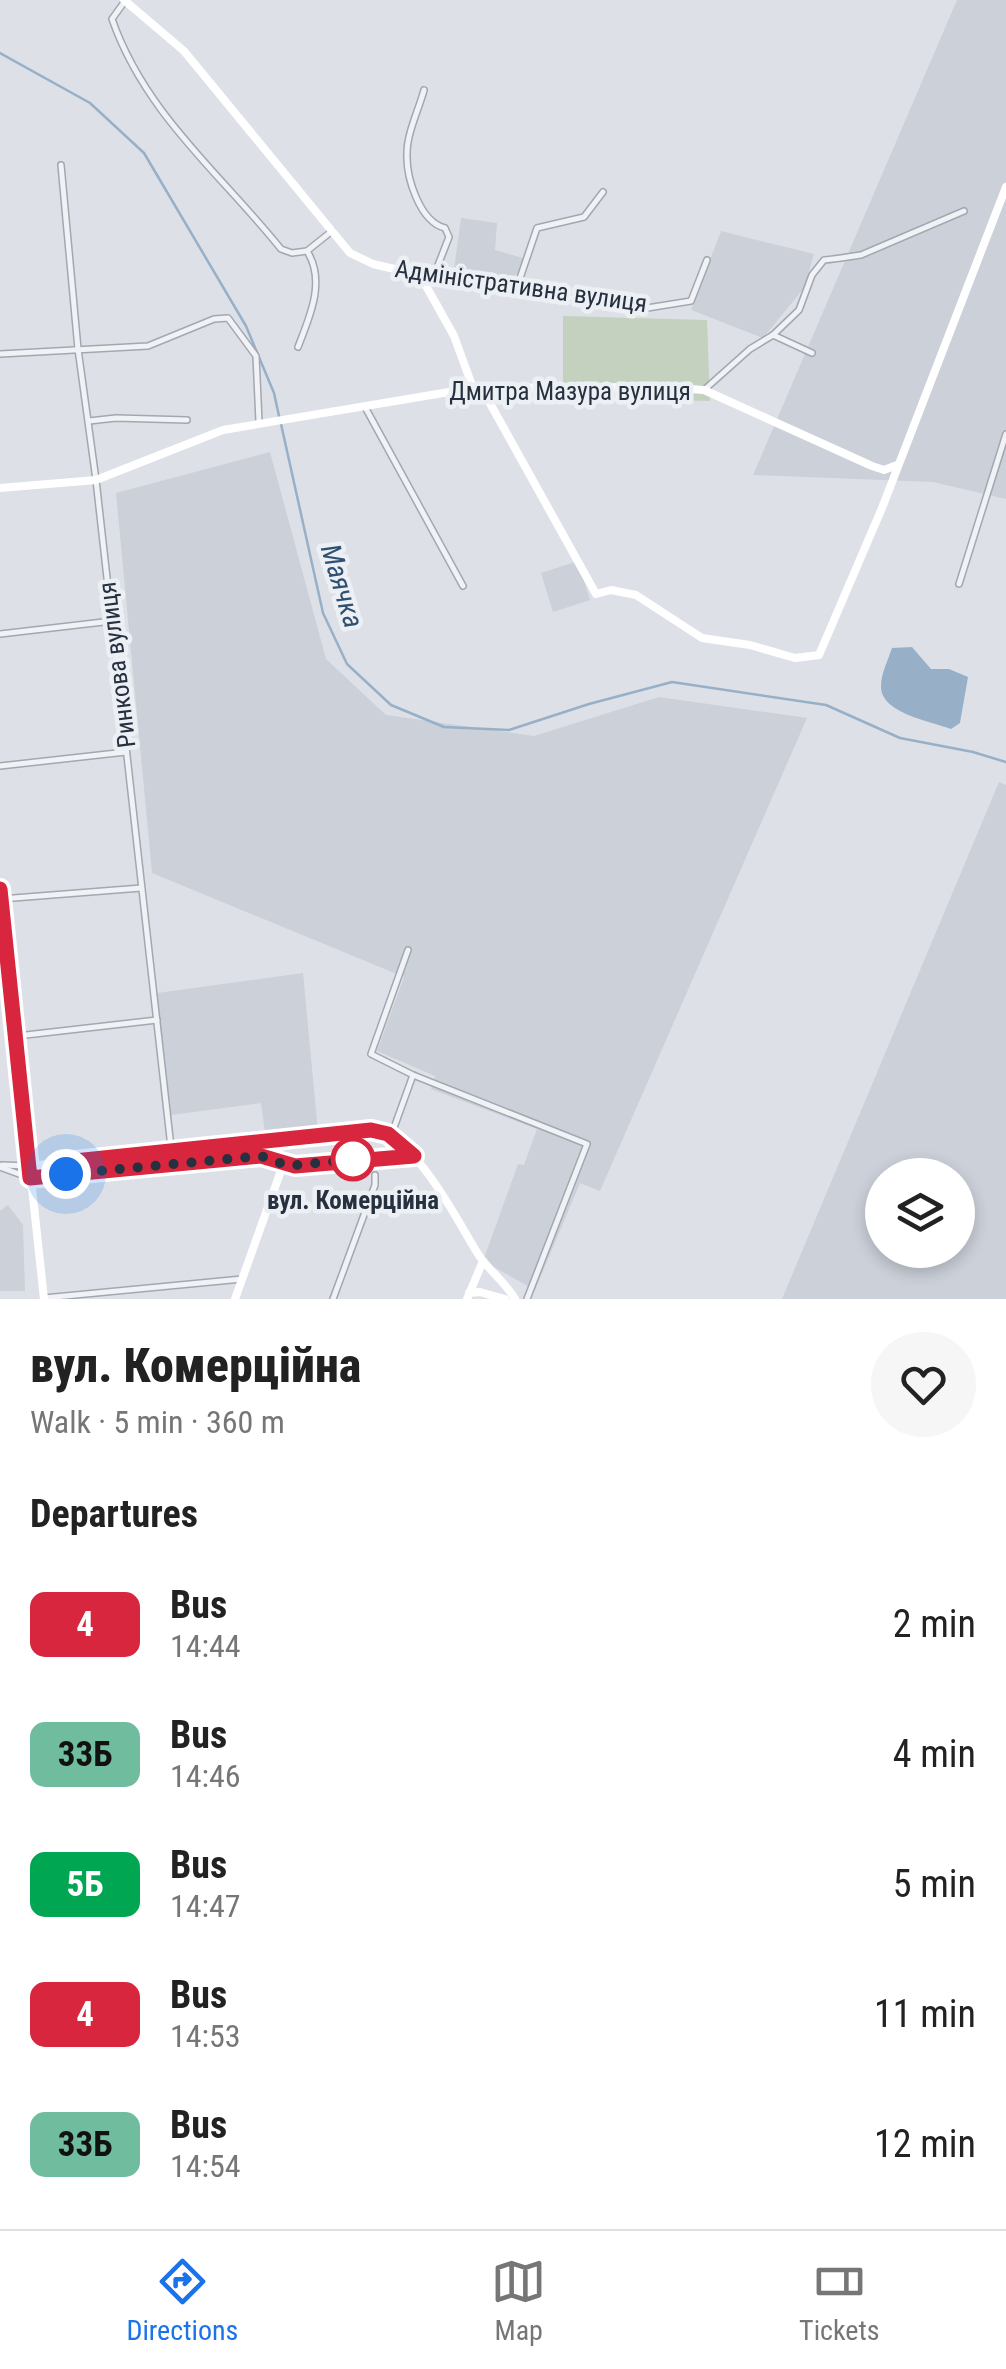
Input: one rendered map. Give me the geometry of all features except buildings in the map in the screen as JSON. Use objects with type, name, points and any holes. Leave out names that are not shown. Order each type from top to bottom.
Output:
[{"type":"street","name":"Адміністративна вулиця","points":[[124,1],[184,51],[350,253],[374,264],[433,278],[518,284],[576,299],[641,309],[690,301],[707,260]]},
{"type":"street","points":[[124,1],[112,20],[118,37],[174,129],[280,250],[307,251],[332,231]]},
{"type":"street","points":[[424,90],[407,152],[414,188],[425,216],[432,225],[445,228],[449,237],[433,278]]},
{"type":"street","name":"Ринкова вулиця","points":[[61,166],[78,349],[173,1166]]},
{"type":"street","points":[[420,275],[478,388],[596,594],[610,590],[636,595],[702,638],[750,645],[795,658],[814,658],[819,655],[882,508],[1006,187]]},
{"type":"street","points":[[518,284],[537,228],[584,217],[603,192]]},
{"type":"street","points":[[704,390],[800,310],[814,270],[824,260],[861,255],[964,211]]},
{"type":"street","points":[[298,347],[316,289],[316,264],[307,251]]},
{"type":"street","points":[[0,354],[148,346],[214,319],[228,318],[256,356],[262,422]]},
{"type":"street","points":[[773,335],[812,354]]},
{"type":"street","name":"Дмитра Мазура вулиця","points":[[0,488],[96,480],[222,430],[478,388],[704,390],[872,466],[884,470],[896,466]]},
{"type":"street","points":[[363,405],[463,586]]},
{"type":"street","points":[[88,421],[187,420]]},
{"type":"street","points":[[958,584],[1006,434]]},
{"type":"street","points":[[0,634],[112,621]]},
{"type":"street","points":[[0,766],[127,752]]},
{"type":"street","points":[[142,888],[0,894],[44,1299],[242,1279]]},
{"type":"street","points":[[408,950],[371,1054],[413,1076],[587,1144],[526,1299]]},
{"type":"street","points":[[17,1036],[157,1020]]},
{"type":"street","points":[[391,1136],[413,1076]]},
{"type":"street","points":[[0,1166],[378,1131],[391,1136],[414,1156],[482,1261],[503,1280],[515,1299]]},
{"type":"street","points":[[136,1154],[138,1168]]},
{"type":"street","points":[[0,1166],[30,1178],[261,1156],[283,1164],[414,1156]]},
{"type":"street","points":[[235,1299],[283,1164]]},
{"type":"street","points":[[333,1299],[375,1185],[374,1175]]},
{"type":"street","points":[[468,1296],[482,1261]]},
{"type":"street","points":[[468,1296],[480,1292],[505,1299]]},
{"type":"shaded area","points":[[957,0],[1006,0],[1006,499],[933,482],[753,475]]},
{"type":"shaded area","points":[[461,218],[497,223],[495,250],[523,258],[520,270],[510,281],[454,269]]},
{"type":"shaded area","points":[[721,231],[814,254],[804,288],[763,338],[691,310]]},
{"type":"shaded area","points":[[270,452],[326,659],[386,715],[534,736],[659,697],[807,718],[600,1191],[580,1183],[535,1290],[483,1261],[518,1164],[524,1165],[537,1129],[431,1089],[435,1076],[377,1051],[404,977],[152,873],[116,493]]},
{"type":"shaded area","points":[[578,561],[590,600],[553,612],[541,573]]},
{"type":"shaded area","points":[[999,782],[1006,785],[1006,1299],[782,1299]]},
{"type":"shaded area","points":[[303,973],[318,1132],[266,1140],[261,1103],[171,1115],[157,993]]},
{"type":"shaded area","points":[[8,1205],[23,1225],[25,1291],[0,1291],[0,1211]]},
{"type":"green space","points":[[563,316],[707,320],[710,401],[563,397]]},
{"type":"water","points":[[912,647],[931,669],[949,669],[968,677],[960,723],[951,729],[908,715],[883,695],[882,677],[892,648]]},
{"type":"waterway","name":"Маячка","points":[[0,53],[90,103],[144,153],[246,326],[274,393],[279,416]]},
{"type":"waterway","name":"Маячка","points":[[281,424],[323,613],[347,664],[391,705],[444,727],[509,730],[672,682],[826,705],[900,738],[1006,762]]},
{"type":"bus line","name":"4","points":[[0,889],[30,1178],[261,1156],[295,1166],[414,1156],[388,1134],[371,1130],[65,1162]]},
{"type":"place","name":"вул. Комерційна","points":[[353,1159]]},
{"type":"route","points":[[66,1174],[261,1156],[288,1166],[357,1159],[353,1159]]}]
